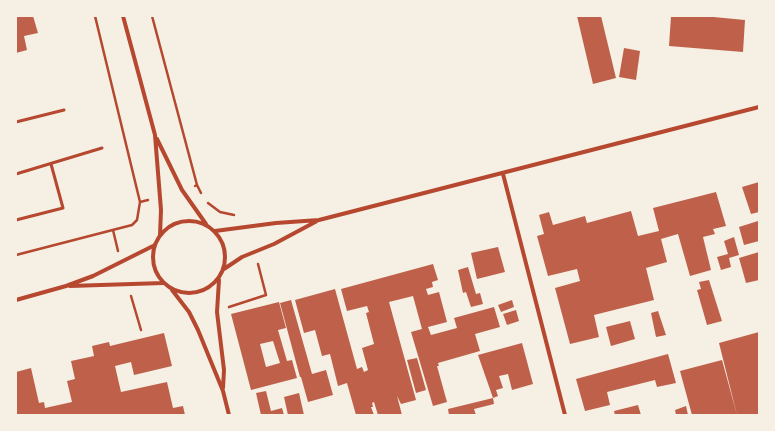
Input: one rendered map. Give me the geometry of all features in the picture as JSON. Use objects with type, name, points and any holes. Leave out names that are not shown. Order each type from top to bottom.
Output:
[{"type":"street","points":[[123,16],[155,135],[160,197],[160,235]]},
{"type":"street","points":[[215,231],[276,223],[319,220],[503,174],[759,107]]},
{"type":"street","points":[[155,135],[182,190],[207,225]]},
{"type":"street","points":[[503,174],[565,415]]},
{"type":"street","points":[[224,270],[242,257],[319,220]]},
{"type":"street","points":[[172,290],[192,294],[207,289],[219,279],[224,270],[226,260],[225,249],[215,231],[207,225],[197,221],[186,221],[176,223],[167,228],[160,235],[155,245],[152,255],[153,265],[157,275],[163,283],[172,290],[189,312],[223,391],[229,415]]},
{"type":"street","points":[[16,300],[66,286],[93,276],[155,245]]},
{"type":"street","points":[[219,279],[217,312],[224,370],[223,391]]},
{"type":"street","points":[[66,286],[163,283]]},
{"type":"lane","points":[[16,122],[64,110]]},
{"type":"lane","points":[[16,174],[102,148]]},
{"type":"lane","points":[[16,220],[63,208],[51,164]]},
{"type":"path","points":[[16,255],[132,225],[138,220],[140,202],[95,16]]},
{"type":"path","points":[[152,16],[198,186]]},
{"type":"path","points":[[140,202],[160,197]]},
{"type":"building","points":[[16,16],[33,16],[38,33],[24,36],[27,50],[16,53]]},
{"type":"building","points":[[577,16],[601,16],[616,78],[593,84]]},
{"type":"building","points":[[671,16],[703,16],[745,20],[743,52],[669,46]]},
{"type":"building","points":[[624,48],[640,51],[636,80],[619,77]]},
{"type":"building","points":[[759,182],[759,212],[751,214],[742,187]]},
{"type":"building","points":[[716,192],[726,226],[713,229],[715,234],[703,237],[711,270],[690,276],[678,234],[661,239],[667,262],[646,268],[654,300],[594,315],[599,337],[570,344],[555,288],[580,281],[577,269],[548,276],[537,236],[544,234],[539,215],[549,212],[553,225],[585,216],[587,223],[631,211],[638,236],[659,231],[653,208]]},
{"type":"building","points":[[758,221],[759,241],[744,245],[739,227]]},
{"type":"building","points":[[734,237],[739,255],[729,258],[731,267],[721,270],[717,257],[728,254],[724,241]]},
{"type":"building","points":[[498,247],[505,272],[477,279],[471,253]]},
{"type":"building","points":[[759,252],[759,280],[746,283],[739,258]]},
{"type":"building","points":[[433,264],[438,280],[432,282],[433,287],[426,289],[428,295],[439,292],[447,322],[428,327],[431,335],[457,328],[454,318],[494,307],[500,327],[475,334],[480,351],[438,363],[439,366],[437,366],[447,402],[433,406],[411,332],[422,329],[413,296],[389,302],[416,400],[401,404],[397,396],[402,415],[378,415],[374,402],[372,403],[373,407],[371,407],[374,415],[356,415],[347,383],[338,386],[330,354],[322,356],[315,330],[304,333],[295,300],[335,289],[357,369],[362,367],[364,372],[368,370],[362,348],[374,344],[366,313],[369,312],[367,306],[347,311],[341,289]]},
{"type":"building","points":[[468,267],[476,294],[480,293],[483,304],[471,307],[466,292],[463,293],[458,270]]},
{"type":"building","points":[[709,280],[722,321],[707,325],[697,290],[701,289],[699,282]]},
{"type":"building","points":[[291,300],[312,374],[326,370],[333,395],[308,402],[280,303]]},
{"type":"building","points":[[512,300],[514,307],[501,312],[498,305]]},
{"type":"building","points":[[279,302],[286,328],[278,330],[287,361],[292,360],[297,378],[251,390],[231,314]],"holes":[[[273,341],[280,363],[266,367],[260,344]]]},
{"type":"building","points":[[516,310],[519,321],[507,325],[503,314]]},
{"type":"building","points":[[658,311],[666,335],[656,337],[651,313]]},
{"type":"building","points":[[630,321],[635,339],[611,346],[606,327]]},
{"type":"building","points":[[759,332],[759,415],[737,415],[719,343]]},
{"type":"building","points":[[164,333],[172,366],[134,375],[131,362],[115,366],[121,392],[167,382],[173,408],[183,406],[185,415],[16,415],[16,372],[31,368],[39,403],[44,402],[45,408],[72,402],[67,381],[75,379],[71,361],[94,356],[92,346],[109,342],[110,346]]},
{"type":"building","points":[[522,343],[533,384],[512,390],[508,374],[499,376],[503,388],[496,390],[498,396],[493,398],[478,355]]},
{"type":"building","points":[[668,354],[676,383],[657,387],[655,380],[607,392],[610,405],[585,411],[576,379]]},
{"type":"building","points":[[417,358],[426,390],[416,393],[407,360]]},
{"type":"building","points":[[722,360],[737,415],[692,415],[680,371]]},
{"type":"building","points":[[266,391],[271,411],[282,408],[284,415],[261,415],[256,393]]},
{"type":"building","points":[[299,393],[304,415],[288,415],[284,397]]},
{"type":"building","points":[[493,398],[494,404],[474,409],[476,415],[449,415],[448,409]]},
{"type":"building","points":[[638,405],[641,415],[615,415],[614,411]]},
{"type":"building","points":[[686,406],[688,415],[676,415],[675,410]]}]
